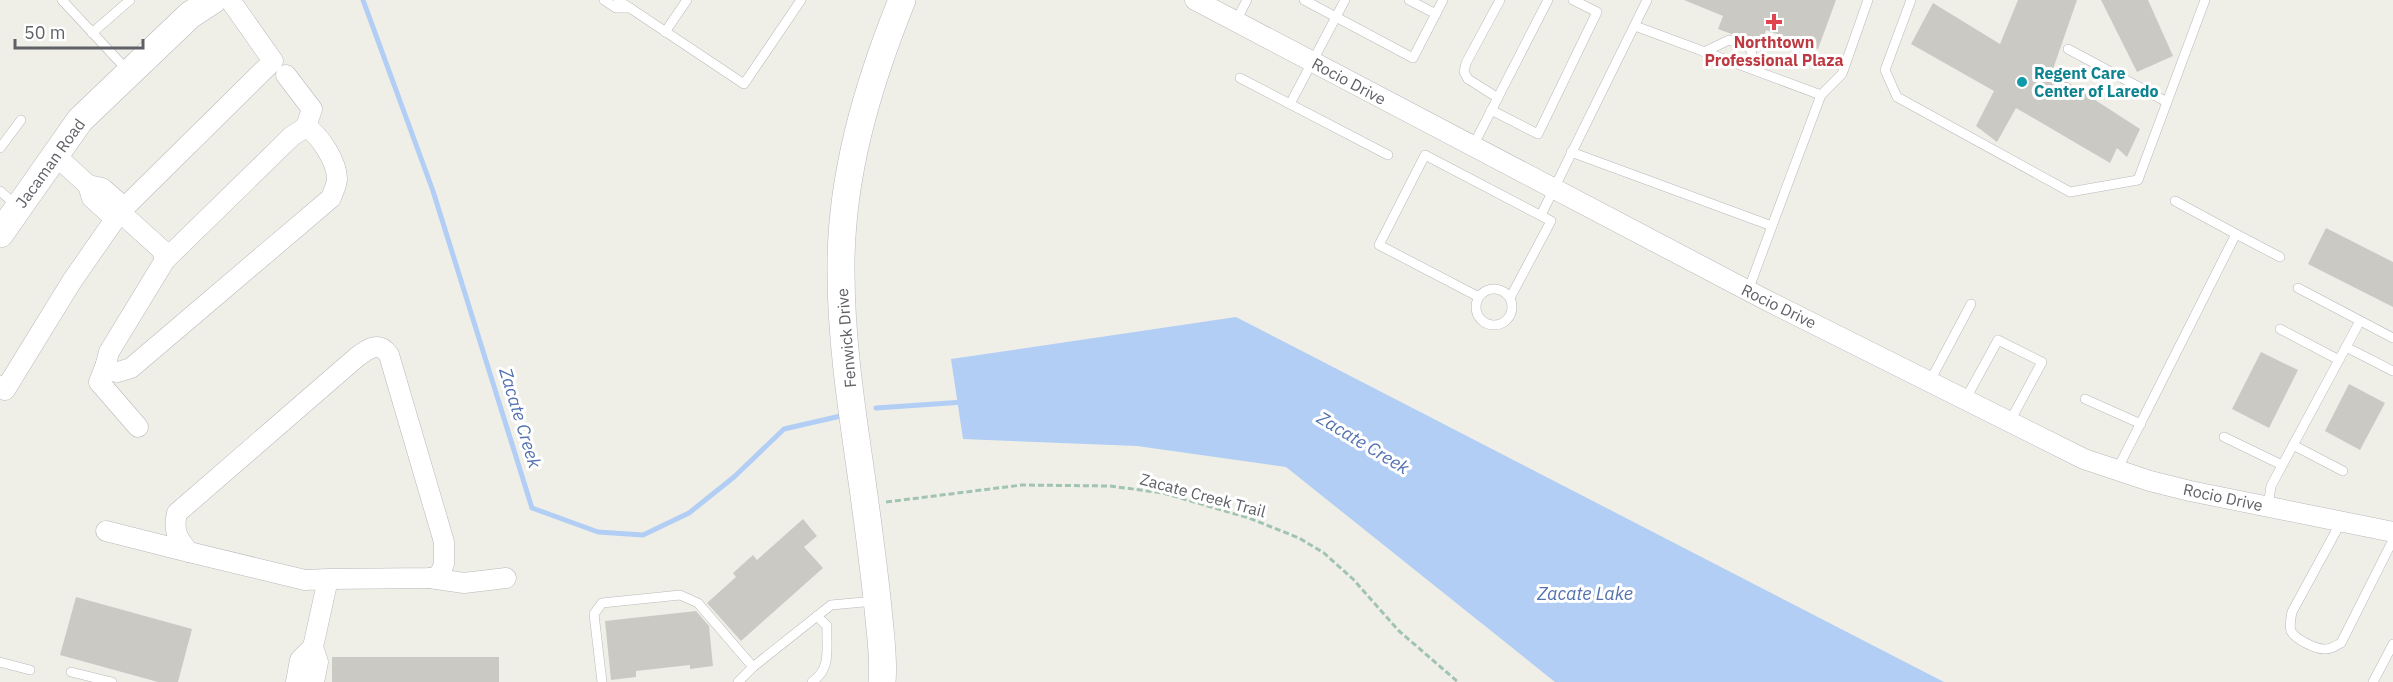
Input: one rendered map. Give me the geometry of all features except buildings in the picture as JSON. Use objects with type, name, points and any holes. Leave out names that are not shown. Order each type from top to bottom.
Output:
[{"type":"street","name":"Jacaman Road","points":[[0,234],[9,199],[55,155],[80,120],[190,15],[213,0]]},
{"type":"street","points":[[0,386],[5,390],[72,281],[120,212],[273,61],[230,0]]},
{"type":"street","name":"Fenwick Drive","points":[[882,682],[882,645],[878,601],[845,352],[841,272],[844,217],[856,135],[878,58],[902,0]]},
{"type":"street","name":"Rocio Drive","points":[[1196,0],[1748,291],[2084,459],[2190,491],[2393,532]]},
{"type":"street","points":[[138,427],[99,382],[109,352],[165,260],[292,136],[306,127],[312,109],[285,75]]},
{"type":"street","points":[[106,364],[111,371],[118,372],[131,368],[332,198],[337,181],[335,166],[315,132],[306,127]]},
{"type":"street","points":[[55,155],[88,185],[92,198],[110,213],[120,212],[162,250],[165,260]]},
{"type":"street","points":[[189,552],[178,540],[174,525],[177,513],[357,357],[370,347],[380,346],[389,356],[444,542],[442,570],[439,576],[430,578]]},
{"type":"street","points":[[106,531],[305,580],[430,578],[464,583],[506,578]]},
{"type":"street","points":[[314,682],[318,662],[313,647],[328,579]]},
{"type":"street","points":[[296,682],[300,660],[313,647]]},
{"type":"lane","points":[[62,0],[129,72]]},
{"type":"lane","points":[[92,33],[130,0]]},
{"type":"lane","points":[[604,0],[616,8],[630,8]]},
{"type":"lane","points":[[618,0],[744,84],[801,0]]},
{"type":"lane","points":[[665,32],[687,0]]},
{"type":"lane","points":[[1236,21],[1247,0]]},
{"type":"lane","points":[[1304,0],[1413,58],[1443,0]]},
{"type":"lane","points":[[1290,104],[1345,0]]},
{"type":"lane","points":[[1408,0],[1436,14]]},
{"type":"lane","points":[[1498,98],[1468,79],[1464,72],[1466,63],[1500,0]]},
{"type":"lane","points":[[1473,146],[1548,0]]},
{"type":"lane","points":[[1491,111],[1538,134],[1597,12],[1573,0]]},
{"type":"lane","points":[[1540,215],[1647,0]]},
{"type":"lane","points":[[1748,291],[1821,95],[1842,74],[1868,0]]},
{"type":"lane","points":[[1911,0],[1885,70],[1897,97],[2070,192],[2138,180],[2205,0]]},
{"type":"lane","points":[[1635,26],[1821,95]]},
{"type":"lane","points":[[1704,52],[1729,40],[1750,48],[1757,71]]},
{"type":"lane","points":[[2068,49],[2167,102]]},
{"type":"lane","points":[[1240,78],[1388,155]]},
{"type":"lane","points":[[0,148],[21,120]]},
{"type":"lane","points":[[1571,152],[1772,226]]},
{"type":"lane","points":[[1479,297],[1378,245],[1425,155],[1551,221],[1510,298]]},
{"type":"lane","points":[[2175,201],[2280,257]]},
{"type":"lane","points":[[2117,470],[2236,234]]},
{"type":"lane","points":[[1495,288],[1507,293],[1512,304],[1507,320],[1496,326],[1485,323],[1475,308],[1479,297],[1483,292],[1495,288]]},
{"type":"lane","points":[[2298,288],[2393,338]]},
{"type":"lane","points":[[1930,381],[1971,304]]},
{"type":"lane","points":[[2268,507],[2271,486],[2360,321]]},
{"type":"lane","points":[[2280,328],[2339,360]]},
{"type":"lane","points":[[1965,400],[1998,340],[2042,362],[2009,423]]},
{"type":"lane","points":[[2346,347],[2393,371]]},
{"type":"lane","points":[[2085,399],[2141,424]]},
{"type":"lane","points":[[2224,437],[2282,465]]},
{"type":"lane","points":[[2294,445],[2343,471]]},
{"type":"lane","points":[[2341,521],[2292,612],[2290,622],[2295,636],[2319,649],[2326,650],[2341,643],[2393,540]]},
{"type":"lane","points":[[602,682],[594,614],[602,603],[680,594],[698,603],[753,667]]},
{"type":"lane","points":[[738,682],[753,667],[831,605],[878,601]]},
{"type":"lane","points":[[812,682],[826,668],[827,626],[817,616]]},
{"type":"lane","points":[[2373,682],[2393,644]]},
{"type":"lane","points":[[0,662],[30,670]]},
{"type":"lane","points":[[71,672],[112,682]]},
{"type":"path","name":"Zacate Creek Trail","points":[[885,502],[1022,485],[1110,486],[1163,494],[1260,522],[1299,538],[1329,557],[1353,579],[1399,630],[1458,682]]},
{"type":"water","name":"Zacate Lake","points":[[1236,317],[1944,682],[1555,682],[1286,467],[1137,446],[963,439],[951,359]]},
{"type":"waterway","name":"Zacate Creek","points":[[363,0],[433,191],[532,508],[598,532],[643,535],[689,513],[734,477],[784,429],[845,415]]},
{"type":"waterway","name":"Zacate Creek","points":[[876,408],[964,402]]},
{"type":"place","name":"Northtown Professional Plaza","points":[[1774,22]]},
{"type":"place","name":"Regent Care Center of Laredo","points":[[2022,82]]}]
